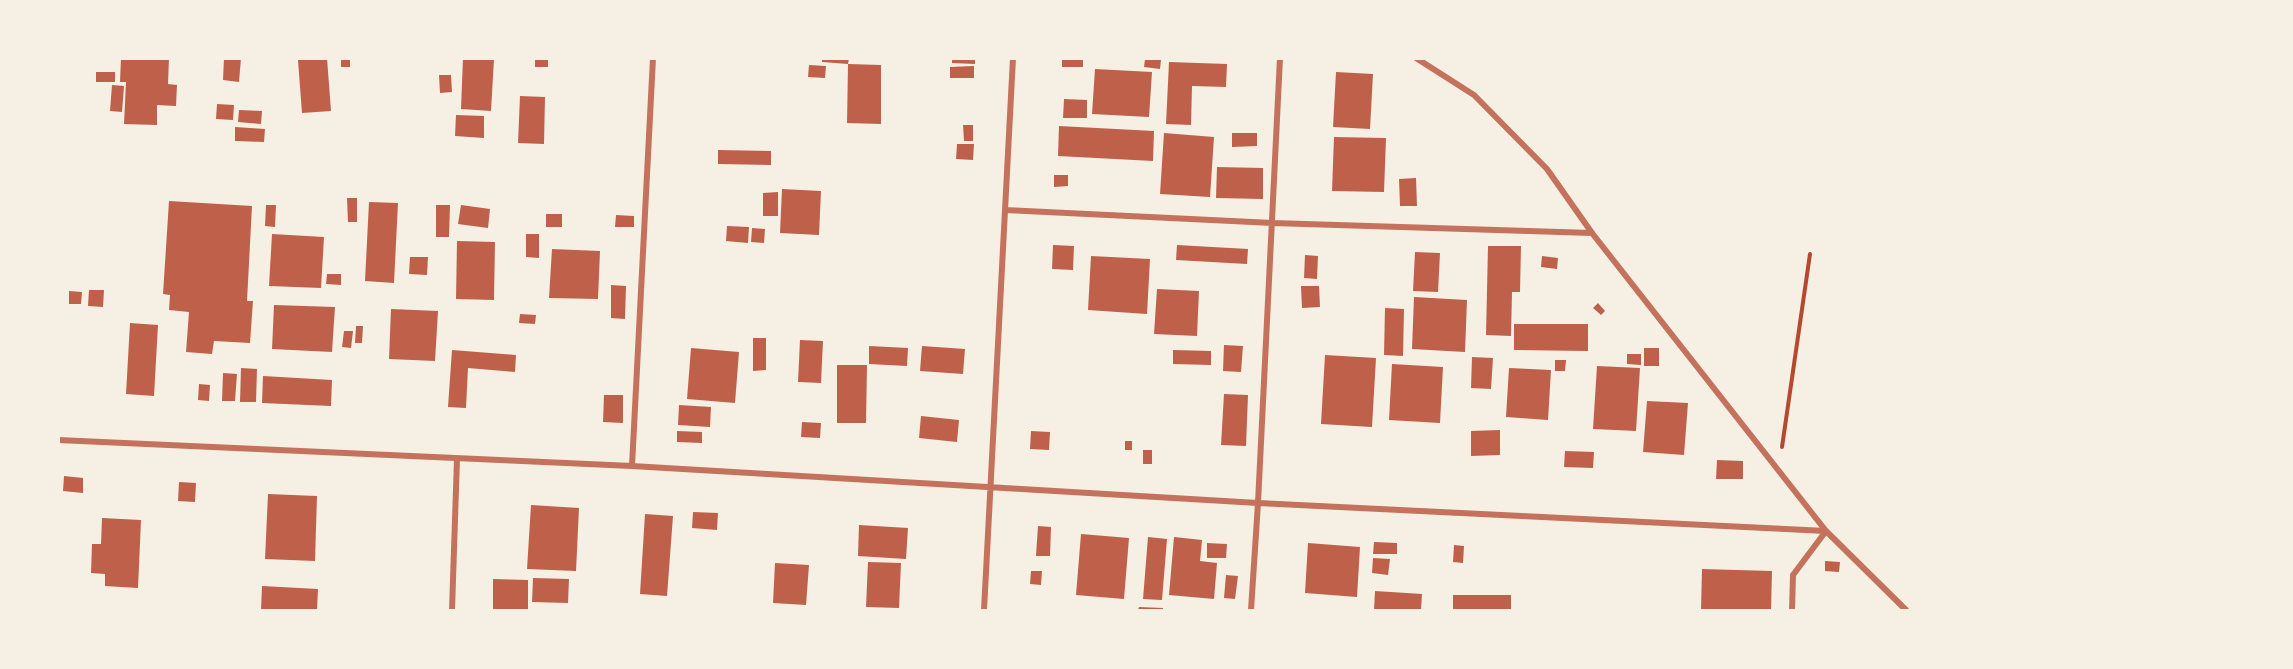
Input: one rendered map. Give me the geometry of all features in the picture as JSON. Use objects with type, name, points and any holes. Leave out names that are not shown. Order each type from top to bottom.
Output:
[{"type":"street","points":[[632,466],[653,58]]},
{"type":"street","points":[[984,610],[1013,58]]},
{"type":"street","points":[[1251,610],[1280,58]]},
{"type":"street","points":[[1416,58],[1474,95],[1547,169],[1592,233],[1826,531],[1906,610]]},
{"type":"street","points":[[1005,210],[1273,223],[1592,233]]},
{"type":"street","points":[[58,440],[632,466],[1258,503],[1826,531]]},
{"type":"street","points":[[452,610],[457,459]]},
{"type":"street","points":[[1791,610],[1793,575],[1826,531]]},
{"type":"path","points":[[1779,471],[1810,254]]},
{"type":"building","points":[[121,58],[169,58],[168,84],[177,85],[176,106],[157,105],[157,125],[124,124],[126,82],[120,82]]},
{"type":"building","points":[[224,58],[241,58],[239,82],[223,80]]},
{"type":"building","points":[[327,58],[331,111],[302,113],[298,60]]},
{"type":"building","points":[[341,58],[350,58],[350,67],[341,67]]},
{"type":"building","points":[[463,58],[494,59],[491,111],[461,109]]},
{"type":"building","points":[[535,58],[548,58],[548,67],[535,67]]},
{"type":"building","points":[[822,58],[849,58],[848,64],[822,62]]},
{"type":"building","points":[[952,58],[975,58],[975,64],[952,63]]},
{"type":"building","points":[[1062,58],[1083,58],[1083,67],[1062,67]]},
{"type":"building","points":[[1145,59],[1161,60],[1160,69],[1144,67]]},
{"type":"building","points":[[1169,62],[1227,64],[1226,87],[1192,86],[1191,125],[1166,124]]},
{"type":"building","points":[[848,64],[881,65],[881,124],[847,123]]},
{"type":"building","points":[[809,65],[826,66],[825,78],[808,77]]},
{"type":"building","points":[[974,66],[974,78],[950,78],[950,67]]},
{"type":"building","points":[[1095,69],[1152,72],[1149,117],[1092,114]]},
{"type":"building","points":[[96,72],[115,72],[115,82],[96,82]]},
{"type":"building","points":[[1336,72],[1373,74],[1370,129],[1333,127]]},
{"type":"building","points":[[439,75],[451,75],[452,92],[440,93]]},
{"type":"building","points":[[112,85],[124,86],[122,112],[110,111]]},
{"type":"building","points":[[520,96],[545,97],[544,144],[518,143]]},
{"type":"building","points":[[1064,99],[1087,100],[1087,118],[1063,118]]},
{"type":"building","points":[[217,104],[234,105],[233,120],[216,119]]},
{"type":"building","points":[[239,110],[262,111],[261,124],[238,122]]},
{"type":"building","points":[[456,115],[484,116],[484,138],[455,136]]},
{"type":"building","points":[[963,125],[973,125],[973,141],[964,141]]},
{"type":"building","points":[[1059,126],[1154,131],[1153,161],[1058,156]]},
{"type":"building","points":[[235,127],[265,129],[264,142],[235,141]]},
{"type":"building","points":[[1164,133],[1214,137],[1210,197],[1160,194]]},
{"type":"building","points":[[1232,133],[1257,133],[1257,146],[1232,147]]},
{"type":"building","points":[[1334,137],[1386,138],[1384,192],[1332,191]]},
{"type":"building","points":[[957,144],[974,144],[973,160],[956,159]]},
{"type":"building","points":[[718,150],[771,151],[771,165],[718,164]]},
{"type":"building","points":[[1217,167],[1263,168],[1263,199],[1216,198]]},
{"type":"building","points":[[1054,175],[1068,175],[1068,186],[1054,187]]},
{"type":"building","points":[[1416,178],[1417,206],[1400,206],[1399,179]]},
{"type":"building","points":[[782,189],[821,191],[819,235],[780,233]]},
{"type":"building","points":[[778,192],[778,216],[763,216],[763,193]]},
{"type":"building","points":[[347,198],[357,198],[357,222],[348,222]]},
{"type":"building","points":[[169,201],[252,206],[247,301],[253,301],[250,343],[214,341],[212,354],[186,352],[189,312],[169,310],[170,295],[163,294]]},
{"type":"building","points":[[369,202],[398,203],[394,283],[365,281]]},
{"type":"building","points":[[266,205],[276,205],[275,227],[265,226]]},
{"type":"building","points":[[436,205],[450,205],[449,237],[436,237]]},
{"type":"building","points":[[461,205],[490,209],[488,228],[458,224]]},
{"type":"building","points":[[546,214],[562,214],[562,227],[546,227]]},
{"type":"building","points":[[616,215],[634,216],[634,227],[615,227]]},
{"type":"building","points":[[727,226],[749,227],[748,243],[726,241]]},
{"type":"building","points":[[752,228],[765,229],[764,243],[751,242]]},
{"type":"building","points":[[272,234],[324,237],[321,288],[269,286]]},
{"type":"building","points":[[526,234],[539,234],[539,258],[526,257]]},
{"type":"building","points":[[457,241],[495,242],[494,300],[456,299]]},
{"type":"building","points":[[1053,245],[1074,246],[1073,270],[1052,269]]},
{"type":"building","points":[[1177,245],[1248,249],[1247,264],[1176,260]]},
{"type":"building","points":[[1488,246],[1521,246],[1520,292],[1512,292],[1511,336],[1486,335]]},
{"type":"building","points":[[552,249],[600,251],[598,299],[549,298]]},
{"type":"building","points":[[1415,252],[1440,253],[1438,292],[1413,291]]},
{"type":"building","points":[[1305,255],[1318,256],[1317,279],[1304,278]]},
{"type":"building","points":[[1091,256],[1150,259],[1147,314],[1088,310]]},
{"type":"building","points":[[1542,256],[1558,258],[1557,269],[1541,267]]},
{"type":"building","points":[[410,257],[428,257],[427,275],[409,274]]},
{"type":"building","points":[[327,274],[341,274],[341,285],[326,284]]},
{"type":"building","points":[[611,285],[626,286],[625,319],[611,318]]},
{"type":"building","points":[[1301,286],[1319,286],[1320,307],[1302,308]]},
{"type":"building","points":[[1157,289],[1199,291],[1197,336],[1154,334]]},
{"type":"building","points":[[89,290],[104,290],[103,307],[88,306]]},
{"type":"building","points":[[69,291],[82,292],[81,304],[69,304]]},
{"type":"building","points":[[1414,297],[1467,300],[1465,352],[1412,349]]},
{"type":"building","points":[[1598,303],[1605,311],[1601,315],[1593,308]]},
{"type":"building","points":[[274,305],[335,307],[332,352],[272,349]]},
{"type":"building","points":[[1385,308],[1404,309],[1403,356],[1384,355]]},
{"type":"building","points":[[391,309],[438,311],[435,361],[389,359]]},
{"type":"building","points":[[520,314],[536,315],[535,324],[519,323]]},
{"type":"building","points":[[130,323],[158,325],[154,396],[126,394]]},
{"type":"building","points":[[1514,324],[1588,324],[1588,351],[1514,350]]},
{"type":"building","points":[[356,326],[363,326],[362,343],[355,343]]},
{"type":"building","points":[[344,331],[353,331],[351,348],[342,347]]},
{"type":"building","points":[[753,338],[766,338],[766,370],[753,371]]},
{"type":"building","points":[[800,340],[823,341],[821,383],[798,382]]},
{"type":"building","points":[[1224,345],[1243,346],[1241,372],[1223,371]]},
{"type":"building","points":[[869,346],[908,348],[907,366],[869,364]]},
{"type":"building","points":[[922,346],[965,349],[963,374],[920,371]]},
{"type":"building","points":[[691,348],[739,352],[735,403],[687,399]]},
{"type":"building","points":[[1644,348],[1659,348],[1659,366],[1644,366]]},
{"type":"building","points":[[452,350],[516,355],[515,372],[468,368],[466,408],[448,407]]},
{"type":"building","points":[[1173,350],[1211,351],[1211,365],[1173,364]]},
{"type":"building","points":[[1627,354],[1641,354],[1641,365],[1627,364]]},
{"type":"building","points":[[1325,355],[1376,358],[1372,427],[1321,424]]},
{"type":"building","points":[[1472,357],[1493,358],[1491,389],[1471,388]]},
{"type":"building","points":[[1555,360],[1566,360],[1565,371],[1555,371]]},
{"type":"building","points":[[1392,364],[1443,367],[1440,423],[1389,420]]},
{"type":"building","points":[[837,365],[867,365],[866,423],[837,423]]},
{"type":"building","points":[[1597,366],[1640,368],[1636,431],[1593,429]]},
{"type":"building","points":[[241,368],[257,369],[256,402],[240,402]]},
{"type":"building","points":[[1509,368],[1551,370],[1548,420],[1506,417]]},
{"type":"building","points":[[223,373],[237,374],[235,401],[222,401]]},
{"type":"building","points":[[263,376],[332,380],[331,406],[262,403]]},
{"type":"building","points":[[199,384],[210,385],[209,401],[198,400]]},
{"type":"building","points":[[1224,394],[1248,395],[1246,446],[1221,445]]},
{"type":"building","points":[[604,395],[623,395],[623,423],[603,422]]},
{"type":"building","points":[[1647,401],[1688,403],[1684,455],[1643,452]]},
{"type":"building","points":[[679,405],[711,407],[710,427],[678,425]]},
{"type":"building","points":[[921,416],[959,420],[957,442],[919,438]]},
{"type":"building","points":[[802,422],[821,423],[820,438],[801,437]]},
{"type":"building","points":[[1500,430],[1500,455],[1471,456],[1471,431]]},
{"type":"building","points":[[677,431],[702,432],[702,443],[677,442]]},
{"type":"building","points":[[1031,431],[1050,432],[1049,450],[1030,449]]},
{"type":"building","points":[[1125,441],[1132,441],[1132,450],[1125,450]]},
{"type":"building","points":[[1143,450],[1152,450],[1152,464],[1143,464]]},
{"type":"building","points":[[1565,451],[1594,452],[1593,468],[1564,467]]},
{"type":"building","points":[[1717,460],[1743,461],[1743,479],[1716,479]]},
{"type":"building","points":[[64,476],[83,478],[83,493],[63,491]]},
{"type":"building","points":[[179,482],[196,483],[195,502],[178,501]]},
{"type":"building","points":[[268,494],[317,496],[315,561],[265,559]]},
{"type":"building","points":[[531,505],[579,508],[576,571],[527,569]]},
{"type":"building","points":[[693,512],[718,513],[717,530],[692,528]]},
{"type":"building","points":[[645,514],[673,516],[667,596],[640,594]]},
{"type":"building","points":[[102,518],[141,520],[138,588],[105,586],[105,574],[91,573],[92,544],[101,544]]},
{"type":"building","points":[[859,525],[908,528],[906,559],[858,556]]},
{"type":"building","points":[[1038,526],[1051,527],[1050,556],[1036,556]]},
{"type":"building","points":[[1081,534],[1129,538],[1124,599],[1076,595]]},
{"type":"building","points":[[1148,537],[1167,539],[1162,600],[1143,599]]},
{"type":"building","points":[[1174,537],[1202,540],[1200,561],[1217,563],[1214,599],[1169,595]]},
{"type":"building","points":[[1374,542],[1397,543],[1397,554],[1373,554]]},
{"type":"building","points":[[1207,543],[1227,544],[1226,558],[1207,558]]},
{"type":"building","points":[[1308,543],[1360,547],[1357,597],[1305,593]]},
{"type":"building","points":[[1454,545],[1464,546],[1463,563],[1453,562]]},
{"type":"building","points":[[1373,558],[1390,559],[1388,575],[1372,573]]},
{"type":"building","points":[[1825,561],[1840,562],[1839,572],[1825,571]]},
{"type":"building","points":[[868,562],[901,563],[899,608],[866,607]]},
{"type":"building","points":[[775,563],[809,565],[806,605],[773,603]]},
{"type":"building","points":[[1702,569],[1772,571],[1771,610],[1701,610]]},
{"type":"building","points":[[1031,571],[1042,571],[1041,585],[1030,584]]},
{"type":"building","points":[[1226,575],[1238,576],[1235,599],[1224,598]]},
{"type":"building","points":[[533,578],[569,579],[568,603],[532,602]]},
{"type":"building","points":[[493,579],[528,580],[528,610],[493,610]]},
{"type":"building","points":[[262,586],[318,589],[317,610],[261,610]]},
{"type":"building","points":[[1375,591],[1422,594],[1421,610],[1374,610]]},
{"type":"building","points":[[1453,595],[1511,595],[1511,610],[1453,610]]},
{"type":"building","points":[[1139,607],[1163,608],[1163,610],[1138,610]]}]
